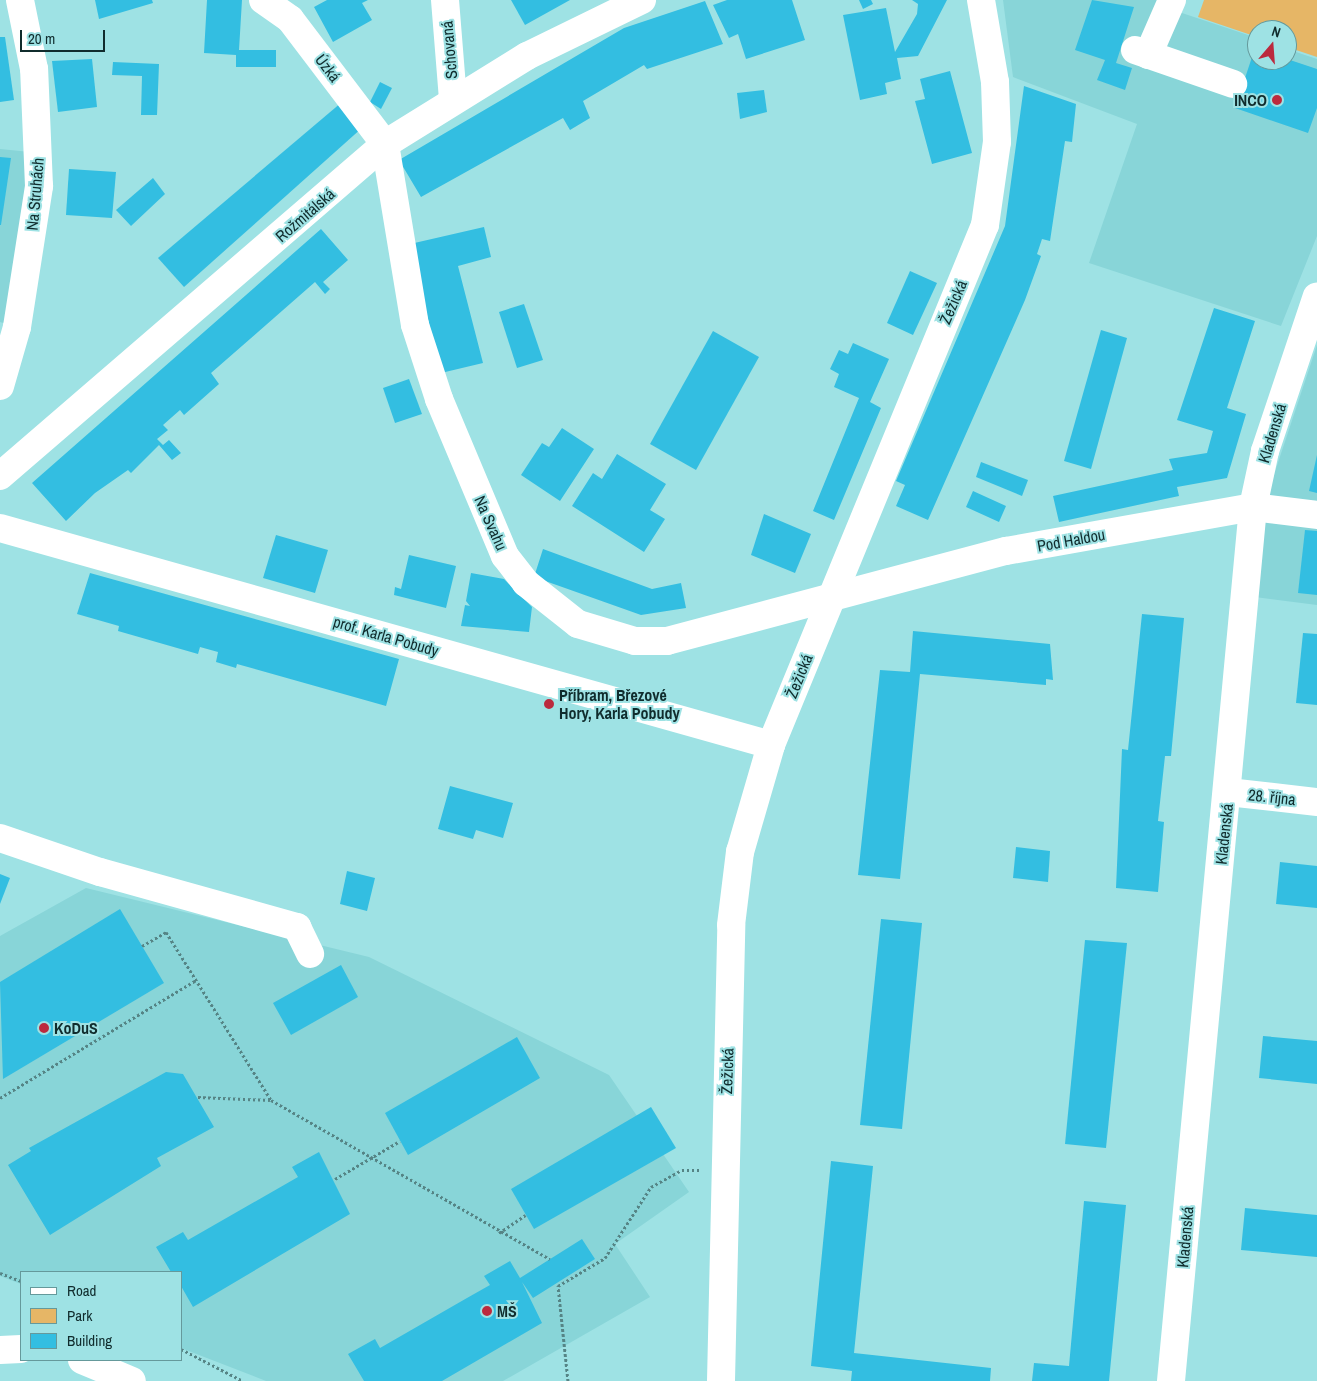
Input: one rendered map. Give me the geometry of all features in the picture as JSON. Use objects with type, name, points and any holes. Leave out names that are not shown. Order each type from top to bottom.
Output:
[{"type":"street","name":"Na Struhách","points":[[0,386],[17,327],[39,186],[34,69],[20,0]]},
{"type":"street","name":"Úzká","points":[[263,0],[290,19],[385,144]]},
{"type":"street","name":"Schovaná","points":[[445,0],[453,100]]},
{"type":"street","name":"Rožmitálská","points":[[0,476],[385,144],[453,100],[586,25],[642,0]]},
{"type":"street","name":"Žežická","points":[[721,1381],[731,925],[740,852],[771,744],[985,225],[997,142],[995,82],[981,0]]},
{"type":"street","points":[[1172,0],[1141,53],[1233,84]]},
{"type":"street","name":"Na Svahu","points":[[385,144],[418,334],[489,522],[505,556],[526,583],[578,624],[635,642],[668,641],[830,599]]},
{"type":"street","name":"Kladenská","points":[[1171,1381],[1228,792],[1253,507],[1265,451],[1317,296]]},
{"type":"street","name":"Pod Haldou","points":[[830,599],[1006,552],[1253,507],[1317,515]]},
{"type":"street","name":"prof. Karla Pobudy","points":[[0,528],[771,744]]},
{"type":"street","name":"28. října","points":[[1228,792],[1317,802]]},
{"type":"street","points":[[0,838],[100,872],[296,927],[310,954]]},
{"type":"street","points":[[0,1350],[20,1349]]},
{"type":"street","points":[[84,1361],[132,1381]]},
{"type":"path","points":[[142,946],[166,932],[271,1100]]},
{"type":"path","points":[[0,1098],[197,980]]},
{"type":"path","points":[[198,1096],[271,1100],[498,1233],[550,1259]]},
{"type":"path","points":[[335,1179],[400,1141]]},
{"type":"path","points":[[568,1381],[558,1286],[604,1258],[651,1188],[682,1170],[703,1170]]},
{"type":"path","points":[[498,1233],[526,1215]]},
{"type":"path","points":[[0,1273],[20,1282]]},
{"type":"path","points":[[182,1350],[243,1381]]},
{"type":"shaded area","points":[[1003,0],[1158,0],[1158,5],[1247,35],[1247,70],[1297,70],[1297,52],[1317,59],[1317,236],[1281,326],[1089,263],[1137,124],[1013,77]]},
{"type":"shaded area","points":[[0,149],[30,152],[7,324],[0,322]]},
{"type":"shaded area","points":[[1317,345],[1317,605],[1255,597],[1262,511]]},
{"type":"shaded area","points":[[86,888],[369,957],[609,1075],[689,1192],[615,1244],[650,1297],[503,1381],[266,1381],[182,1348],[182,1271],[20,1271],[20,1284],[0,1276],[0,936]]},
{"type":"green space","points":[[1204,0],[1317,0],[1317,57],[1297,50],[1297,20],[1247,20],[1247,34],[1198,17]]},
{"type":"building","points":[[95,0],[152,0],[153,3],[99,19]]},
{"type":"building","points":[[207,0],[242,0],[239,50],[276,50],[276,67],[236,67],[236,55],[204,53]]},
{"type":"building","points":[[327,0],[368,0],[362,3],[372,20],[333,42],[314,7]]},
{"type":"building","points":[[511,0],[570,0],[525,25]]},
{"type":"building","points":[[727,0],[792,0],[805,40],[746,59],[738,34],[729,38],[713,5]]},
{"type":"building","points":[[859,0],[871,0],[873,4],[863,9]]},
{"type":"building","points":[[912,0],[947,0],[918,56],[897,58],[901,79],[885,83],[887,94],[860,100],[843,15],[886,8],[895,52],[917,14],[918,4]]},
{"type":"building","points":[[1092,0],[1134,7],[1116,63],[1132,68],[1125,90],[1097,80],[1105,60],[1075,50]]},
{"type":"building","points":[[705,1],[723,44],[647,69],[644,65],[583,101],[590,118],[570,130],[563,118],[421,197],[399,160],[624,28]]},
{"type":"building","points":[[0,37],[5,37],[14,100],[0,102]]},
{"type":"building","points":[[92,59],[97,107],[58,112],[52,61]]},
{"type":"building","points":[[113,62],[159,64],[157,115],[141,115],[142,76],[112,75]]},
{"type":"building","name":"INCO","points":[[1297,62],[1317,69],[1317,108],[1308,133],[1235,108],[1248,70],[1297,70]]},
{"type":"building","points":[[950,71],[972,153],[932,164],[915,101],[925,99],[920,79]]},
{"type":"building","points":[[380,82],[392,88],[381,109],[370,102]]},
{"type":"building","points":[[1024,86],[1076,104],[1072,142],[1065,141],[1050,241],[1042,239],[1037,254],[1041,256],[1025,300],[928,520],[896,506],[905,485],[896,481],[1005,226]]},
{"type":"building","points":[[764,90],[767,112],[740,119],[737,93]]},
{"type":"building","points":[[342,102],[363,127],[184,287],[158,258]]},
{"type":"building","points":[[0,157],[11,158],[1,225],[0,225]]},
{"type":"building","points":[[69,169],[116,172],[112,218],[66,215]]},
{"type":"building","points":[[153,178],[165,194],[131,226],[116,210]]},
{"type":"building","points":[[484,227],[491,257],[458,266],[483,363],[441,373],[410,244]]},
{"type":"building","points":[[321,229],[348,260],[323,282],[330,289],[325,294],[315,282],[211,373],[219,384],[184,415],[180,410],[163,425],[168,430],[157,439],[163,445],[169,440],[181,453],[172,460],[159,445],[131,473],[128,470],[95,493],[66,521],[32,483]]},
{"type":"building","points":[[910,271],[937,283],[913,335],[887,323]]},
{"type":"building","points":[[524,304],[543,360],[517,368],[499,312]]},
{"type":"building","points":[[1214,308],[1255,321],[1227,408],[1246,414],[1227,478],[1177,487],[1179,496],[1059,522],[1053,496],[1173,470],[1169,459],[1207,453],[1213,431],[1177,420]]},
{"type":"building","points":[[1101,330],[1127,338],[1091,469],[1064,461]]},
{"type":"building","points":[[713,331],[759,357],[696,470],[650,444]]},
{"type":"building","points":[[853,343],[889,359],[870,402],[881,408],[834,520],[813,511],[859,398],[834,387],[839,374],[830,369],[839,350],[848,354]]},
{"type":"building","points":[[409,379],[422,414],[395,423],[383,388]]},
{"type":"building","points":[[562,428],[594,449],[560,501],[521,475],[542,443],[549,447]]},
{"type":"building","points":[[617,454],[666,484],[650,510],[665,519],[644,552],[572,506],[593,473],[602,479]]},
{"type":"building","points":[[1317,455],[1317,493],[1309,491]]},
{"type":"building","points":[[981,462],[1028,480],[1022,496],[976,477]]},
{"type":"building","points":[[973,491],[1006,506],[999,522],[966,507]]},
{"type":"building","points":[[764,514],[811,534],[795,573],[751,555]]},
{"type":"building","points":[[1305,530],[1317,531],[1317,595],[1298,593]]},
{"type":"building","points":[[276,535],[328,550],[315,593],[263,578]]},
{"type":"building","points":[[543,549],[652,589],[681,583],[686,608],[641,615],[534,577]]},
{"type":"building","points":[[409,555],[456,566],[446,608],[394,595],[395,587],[401,589]]},
{"type":"building","points":[[90,573],[399,659],[386,706],[237,664],[236,668],[216,662],[218,652],[200,647],[198,654],[118,631],[119,626],[77,614]]},
{"type":"building","points":[[471,573],[504,579],[532,607],[529,632],[461,626],[465,605],[470,606],[466,601]]},
{"type":"building","points":[[1142,614],[1184,618],[1171,756],[1165,756],[1158,821],[1164,822],[1158,892],[1116,888],[1122,749],[1128,750]]},
{"type":"building","points":[[913,631],[1050,644],[1053,680],[1046,679],[1046,685],[920,674],[900,879],[858,875],[880,670],[910,672]]},
{"type":"building","points":[[1303,633],[1317,634],[1317,705],[1296,703]]},
{"type":"building","points":[[450,786],[513,803],[503,838],[476,830],[473,839],[438,829]]},
{"type":"building","points":[[1016,847],[1050,851],[1048,882],[1013,878]]},
{"type":"building","points":[[1280,862],[1317,866],[1317,908],[1276,904]]},
{"type":"building","points":[[347,871],[375,878],[367,911],[340,904]]},
{"type":"building","points":[[0,874],[10,878],[0,904]]},
{"type":"building","name":"KoDuS","points":[[120,909],[164,983],[3,1079],[0,982]]},
{"type":"building","points":[[881,919],[922,923],[902,1129],[860,1125]]},
{"type":"building","points":[[1085,940],[1127,943],[1106,1148],[1065,1144]]},
{"type":"building","points":[[341,965],[358,997],[291,1035],[273,1003]]},
{"type":"building","points":[[1263,1036],[1317,1041],[1317,1084],[1259,1078]]},
{"type":"building","points":[[517,1037],[540,1078],[408,1155],[385,1113]]},
{"type":"building","points":[[166,1072],[183,1074],[214,1127],[157,1158],[161,1166],[50,1235],[8,1165],[31,1151],[29,1148]]},
{"type":"building","points":[[651,1107],[676,1148],[534,1229],[511,1189]]},
{"type":"building","points":[[319,1152],[350,1214],[193,1307],[182,1288],[182,1271],[170,1271],[156,1247],[183,1232],[188,1240],[298,1177],[292,1167]]},
{"type":"building","points":[[831,1161],[873,1166],[854,1353],[991,1368],[990,1381],[851,1381],[852,1371],[811,1366]]},
{"type":"building","points":[[1084,1201],[1126,1205],[1109,1381],[1032,1381],[1034,1363],[1069,1366]]},
{"type":"building","points":[[1245,1208],[1317,1215],[1317,1257],[1241,1250]]},
{"type":"building","name":"MŠ","points":[[582,1239],[595,1259],[533,1298],[522,1282],[542,1323],[442,1381],[364,1381],[348,1354],[375,1339],[380,1348],[490,1285],[484,1276],[510,1261],[520,1278]]},
{"type":"place","name":"INCO","points":[[1277,100]]},
{"type":"place","name":"Příbram, Březové Hory, Karla Pobudy","points":[[549,704]]},
{"type":"place","name":"KoDuS","points":[[44,1028]]},
{"type":"place","name":"MŠ","points":[[487,1311]]}]
